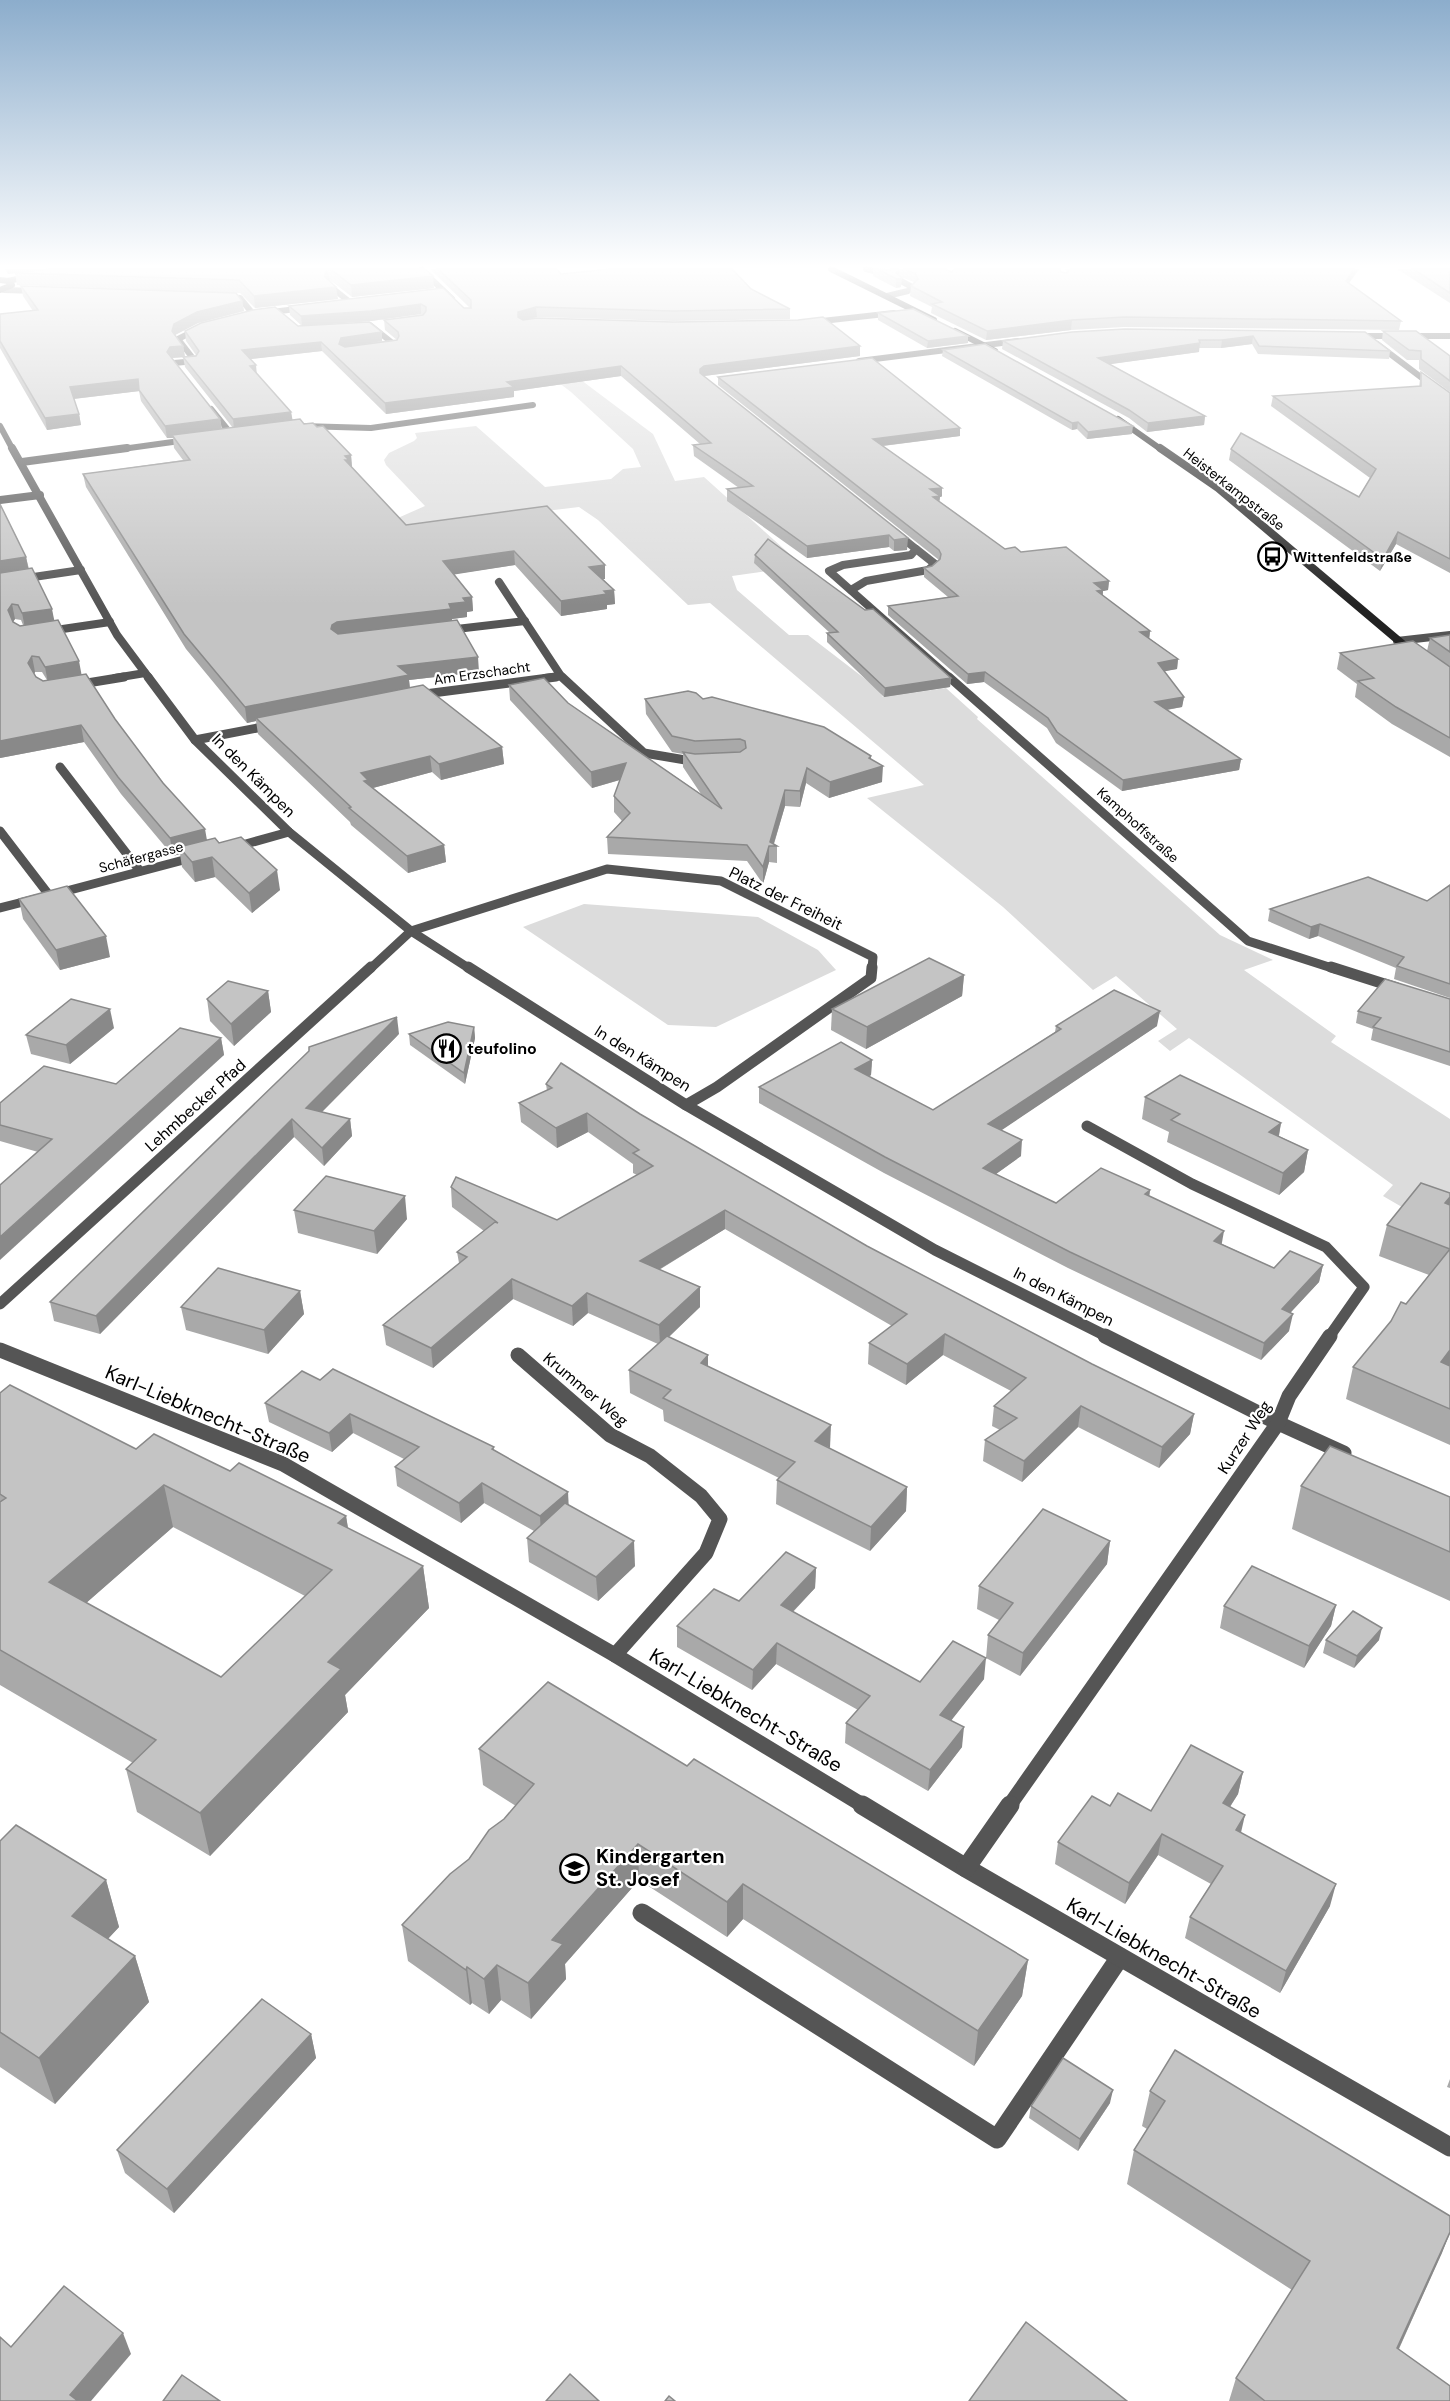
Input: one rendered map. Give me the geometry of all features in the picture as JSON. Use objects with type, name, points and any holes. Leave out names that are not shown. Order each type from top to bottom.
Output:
[{"type":"street","points":[[1426,381],[1450,399]]},
{"type":"street","points":[[205,401],[232,435]]},
{"type":"street","points":[[296,427],[371,428],[533,405]]},
{"type":"street","name":"Heisterkampstraße","points":[[1106,412],[1126,423],[1218,488],[1397,640],[1423,659]]},
{"type":"street","name":"In den Kämpen","points":[[0,426],[110,622],[195,740],[289,832],[411,931],[686,1105],[935,1250],[1278,1423],[1353,1457]]},
{"type":"street","points":[[221,436],[243,433]]},
{"type":"street","points":[[22,462],[199,439]]},
{"type":"street","points":[[0,500],[40,495]]},
{"type":"street","points":[[851,590],[866,581],[928,570],[934,564],[888,527]]},
{"type":"street","name":"Kamphoffstraße","points":[[916,549],[911,555],[843,565],[829,571],[1248,941],[1406,991]]},
{"type":"street","points":[[12,580],[81,570]]},
{"type":"street","name":"Am Erzschacht","points":[[499,582],[561,676],[644,753],[706,762]]},
{"type":"street","points":[[443,631],[525,621]]},
{"type":"street","points":[[44,632],[110,622]]},
{"type":"street","points":[[1397,640],[1450,635]]},
{"type":"street","points":[[68,686],[145,673]]},
{"type":"street","name":"Am Erzschacht","points":[[408,697],[561,676]]},
{"type":"street","points":[[195,740],[285,722]]},
{"type":"street","points":[[60,767],[140,871]]},
{"type":"street","points":[[0,831],[49,895]]},
{"type":"street","points":[[220,850],[289,832]]},
{"type":"street","name":"Schäfergasse","points":[[0,908],[208,853]]},
{"type":"street","name":"Platz der Freiheit","points":[[411,931],[607,869],[721,882],[873,957],[871,978],[717,1087],[686,1105]]},
{"type":"street","name":"Lehmbecker Pfad","points":[[0,1304],[411,931]]},
{"type":"street","name":"Kurzer Weg","points":[[966,1868],[1278,1423],[1289,1396],[1364,1287],[1326,1247],[1192,1184],[1087,1126]]},
{"type":"street","name":"Karl-Liebknecht-Straße","points":[[0,1350],[283,1464],[615,1655],[966,1868],[1450,2148]]},
{"type":"street","name":"Krummer Weg","points":[[518,1355],[610,1435],[650,1456],[701,1496],[720,1519],[706,1553],[615,1655]]},
{"type":"street","points":[[642,1912],[997,2139],[1120,1957]]},
{"type":"shaded area","points":[[557,381],[582,381],[653,434],[675,481],[704,477],[803,566],[732,576],[737,590],[789,635],[808,635],[877,688],[883,697],[946,688],[978,717],[977,719],[1220,935],[1273,960],[1244,970],[1336,1036],[1331,1042],[1450,1119],[1450,1235],[1383,1196],[1393,1185],[1189,1038],[1170,1051],[1158,1041],[1177,1029],[1116,976],[1093,990],[1003,907],[867,798],[924,785],[710,603],[688,605],[598,520],[579,507],[364,533],[425,506],[386,465],[384,460],[389,453],[414,441],[417,438],[415,433],[476,426],[545,487],[611,479],[623,469],[641,467],[633,449]]},
{"type":"shaded area","points":[[584,904],[758,917],[818,950],[836,970],[716,1027],[668,1025],[523,927]]},
{"type":"building","points":[[23,381],[121,381],[70,387],[79,414],[45,418]]},
{"type":"building","points":[[138,381],[190,381],[220,419],[165,426],[139,390]]},
{"type":"building","points":[[202,381],[263,381],[291,412],[233,419]]},
{"type":"building","points":[[362,381],[514,381],[507,382],[514,387],[385,403]]},
{"type":"building","points":[[639,381],[710,381],[908,538],[894,540],[889,535],[807,546],[727,489],[753,486],[693,445],[711,443]]},
{"type":"building","points":[[723,381],[901,381],[960,428],[873,439],[942,488],[930,489],[940,496],[933,497],[1005,549],[1015,547],[1021,552],[1066,547],[1109,581],[1094,583],[1103,590],[1097,591],[1150,631],[1140,632],[1178,659],[1158,663],[1184,697],[1155,702],[1241,759],[1123,780],[1057,732],[1048,718],[985,672],[968,674],[888,606],[958,596],[924,568],[932,566],[940,559],[939,550]]},
{"type":"building","points":[[998,381],[1052,381],[1133,426],[1088,432],[1078,422],[1072,423]]},
{"type":"building","points":[[1076,381],[1141,381],[1205,416],[1148,423]]},
{"type":"building","points":[[1421,381],[1433,381],[1450,393],[1450,559],[1398,532],[1383,559],[1231,449],[1241,433],[1359,497],[1376,469],[1273,396],[1421,386]]},
{"type":"building","points":[[300,419],[304,424],[313,423],[317,427],[323,426],[351,455],[345,456],[349,460],[345,460],[406,525],[547,506],[605,565],[589,567],[614,590],[604,591],[607,594],[561,601],[514,551],[443,561],[472,597],[463,598],[466,602],[449,604],[451,609],[337,622],[332,625],[331,629],[338,634],[457,620],[478,657],[398,666],[409,675],[245,707],[184,634],[83,474],[190,460],[172,435]]},
{"type":"building","points":[[0,504],[26,557],[0,561]]},
{"type":"building","points":[[768,539],[865,610],[873,609],[951,678],[885,688],[827,633],[838,632],[755,555]]},
{"type":"building","points":[[32,568],[52,609],[22,613],[18,605],[12,604],[8,610],[13,622],[20,626],[58,620],[79,661],[45,667],[39,657],[32,656],[28,663],[36,677],[43,681],[86,674],[115,719],[163,783],[205,829],[170,838],[118,777],[81,725],[0,741],[0,573]]},
{"type":"building","points":[[1450,635],[1450,652],[1430,638]]},
{"type":"building","points":[[1413,641],[1450,667],[1450,738],[1396,707],[1358,681],[1374,678],[1340,653]]},
{"type":"building","points":[[544,678],[568,703],[722,809],[683,752],[695,754],[740,752],[746,748],[745,741],[740,739],[695,741],[672,736],[645,699],[688,691],[696,693],[703,699],[712,697],[824,727],[883,766],[830,782],[807,768],[800,791],[785,790],[770,842],[777,846],[769,846],[763,867],[747,845],[607,837],[630,813],[614,796],[626,763],[591,772],[509,685]]},
{"type":"building","points":[[423,685],[502,747],[439,764],[430,756],[361,773],[368,780],[364,781],[444,845],[407,856],[349,808],[351,807],[256,718]]},
{"type":"building","points":[[241,837],[277,870],[249,893],[212,857],[192,862],[179,847],[215,838],[219,843]]},
{"type":"building","points":[[1368,877],[1427,901],[1450,885],[1450,984],[1397,966],[1404,957],[1320,924],[1311,927],[1270,909]]},
{"type":"building","points":[[67,886],[106,936],[56,950],[19,899]]},
{"type":"building","points":[[929,958],[964,975],[867,1027],[832,1009]]},
{"type":"building","points":[[1385,979],[1450,999],[1450,1052],[1373,1027],[1381,1018],[1358,1011]]},
{"type":"building","points":[[228,981],[268,991],[231,1024],[207,999]]},
{"type":"building","points":[[1114,990],[1160,1011],[988,1124],[1022,1140],[983,1168],[1056,1203],[1101,1168],[1150,1190],[1145,1194],[1224,1231],[1214,1241],[1274,1268],[1290,1251],[1323,1265],[1282,1309],[1293,1314],[1264,1343],[1070,1252],[885,1157],[759,1087],[841,1042],[872,1060],[855,1069],[933,1110],[1061,1029],[1056,1026]]},
{"type":"building","points":[[71,999],[110,1009],[66,1045],[26,1035]]},
{"type":"building","points":[[397,1017],[306,1108],[350,1119],[322,1148],[292,1119],[96,1316],[50,1302],[309,1051],[309,1047]]},
{"type":"building","points":[[448,1022],[474,1027],[464,1073],[409,1034]]},
{"type":"building","points":[[180,1028],[221,1038],[0,1237],[0,1185],[52,1139],[0,1125],[0,1103],[44,1066],[116,1084]]},
{"type":"building","points":[[561,1063],[640,1114],[867,1246],[1092,1364],[1194,1414],[1162,1447],[1081,1406],[1024,1461],[985,1440],[1017,1418],[994,1406],[1026,1378],[945,1334],[907,1364],[869,1343],[907,1314],[725,1210],[640,1261],[700,1287],[659,1325],[587,1293],[572,1306],[512,1279],[431,1348],[383,1325],[467,1257],[457,1252],[495,1222],[498,1223],[451,1187],[456,1177],[557,1220],[653,1166],[633,1153],[639,1150],[587,1113],[556,1128],[519,1103],[552,1088],[546,1084]]},
{"type":"building","points":[[1180,1075],[1281,1123],[1269,1132],[1308,1150],[1283,1173],[1171,1120],[1180,1114],[1145,1097]]},
{"type":"building","points":[[326,1176],[405,1196],[374,1231],[294,1210]]},
{"type":"building","points":[[1421,1183],[1450,1193],[1445,1203],[1450,1205],[1450,1249],[1387,1225]]},
{"type":"building","points":[[1450,1249],[1450,1350],[1441,1362],[1450,1366],[1450,1409],[1353,1367],[1391,1321],[1401,1302],[1406,1304]]},
{"type":"building","points":[[218,1268],[300,1291],[264,1330],[181,1307]]},
{"type":"building","points":[[667,1336],[708,1355],[701,1363],[831,1425],[815,1441],[907,1487],[871,1527],[777,1480],[795,1462],[663,1398],[671,1390],[629,1370]]},
{"type":"building","points":[[333,1369],[494,1447],[492,1449],[568,1492],[540,1516],[482,1483],[459,1503],[395,1467],[419,1447],[350,1414],[329,1433],[265,1403],[302,1371],[320,1380]]},
{"type":"building","points":[[10,1385],[136,1449],[154,1434],[230,1471],[239,1463],[346,1516],[338,1523],[423,1566],[328,1662],[341,1669],[200,1813],[126,1769],[156,1740],[0,1650],[0,1502],[6,1498],[0,1494],[0,1393]],"holes":[[[164,1485],[332,1570],[221,1677],[49,1582]]]},
{"type":"building","points":[[1330,1446],[1450,1497],[1450,1552],[1301,1486]]},
{"type":"building","points":[[565,1503],[634,1541],[596,1577],[527,1538]]},
{"type":"building","points":[[1043,1509],[1110,1541],[1023,1653],[988,1635],[1013,1603],[979,1586]]},
{"type":"building","points":[[786,1552],[816,1568],[781,1605],[920,1682],[953,1641],[986,1658],[940,1715],[964,1727],[930,1770],[846,1723],[870,1696],[777,1643],[753,1670],[677,1626],[714,1589],[739,1601]]},
{"type":"building","points":[[1252,1566],[1336,1605],[1309,1646],[1224,1606]]},
{"type":"building","points":[[1353,1611],[1382,1628],[1357,1656],[1326,1640]]},
{"type":"building","points":[[548,1682],[687,1766],[694,1759],[1028,1960],[978,2031],[743,1884],[727,1902],[638,1844],[552,1940],[563,1944],[528,1983],[497,1965],[484,1979],[467,1967],[466,1970],[402,1925],[450,1874],[469,1859],[489,1830],[504,1819],[534,1784],[479,1749]]},
{"type":"building","points":[[1191,1745],[1243,1772],[1223,1803],[1245,1815],[1236,1830],[1336,1884],[1286,1971],[1190,1917],[1223,1866],[1162,1834],[1129,1883],[1058,1842],[1092,1796],[1110,1806],[1118,1793],[1151,1811]]},
{"type":"building","points":[[16,1825],[106,1880],[72,1916],[135,1956],[39,2058],[0,2032],[0,1841]]},
{"type":"building","points":[[262,1999],[311,2034],[167,2189],[117,2150]]},
{"type":"building","points":[[1175,2050],[1450,2216],[1450,2232],[1397,2348],[1450,2386],[1450,2401],[1265,2401],[1236,2378],[1310,2261],[1134,2150],[1165,2101],[1150,2091]]},
{"type":"building","points":[[1063,2058],[1113,2090],[1080,2139],[1031,2106]]},
{"type":"building","points":[[64,2286],[123,2333],[70,2395],[78,2401],[0,2401],[0,2337],[11,2347]]},
{"type":"building","points":[[1026,2322],[1127,2401],[969,2401]]},
{"type":"building","points":[[570,2374],[599,2401],[546,2401]]},
{"type":"building","points":[[182,2375],[220,2401],[163,2401]]},
{"type":"building","points":[[669,2396],[675,2401],[665,2401]]},
{"type":"place","name":"Wittenfeldstraße","points":[[1272,557]]},
{"type":"place","name":"teufolino","points":[[446,1048]]},
{"type":"place","name":"Kindergarten St. Josef","points":[[575,1868]]}]
